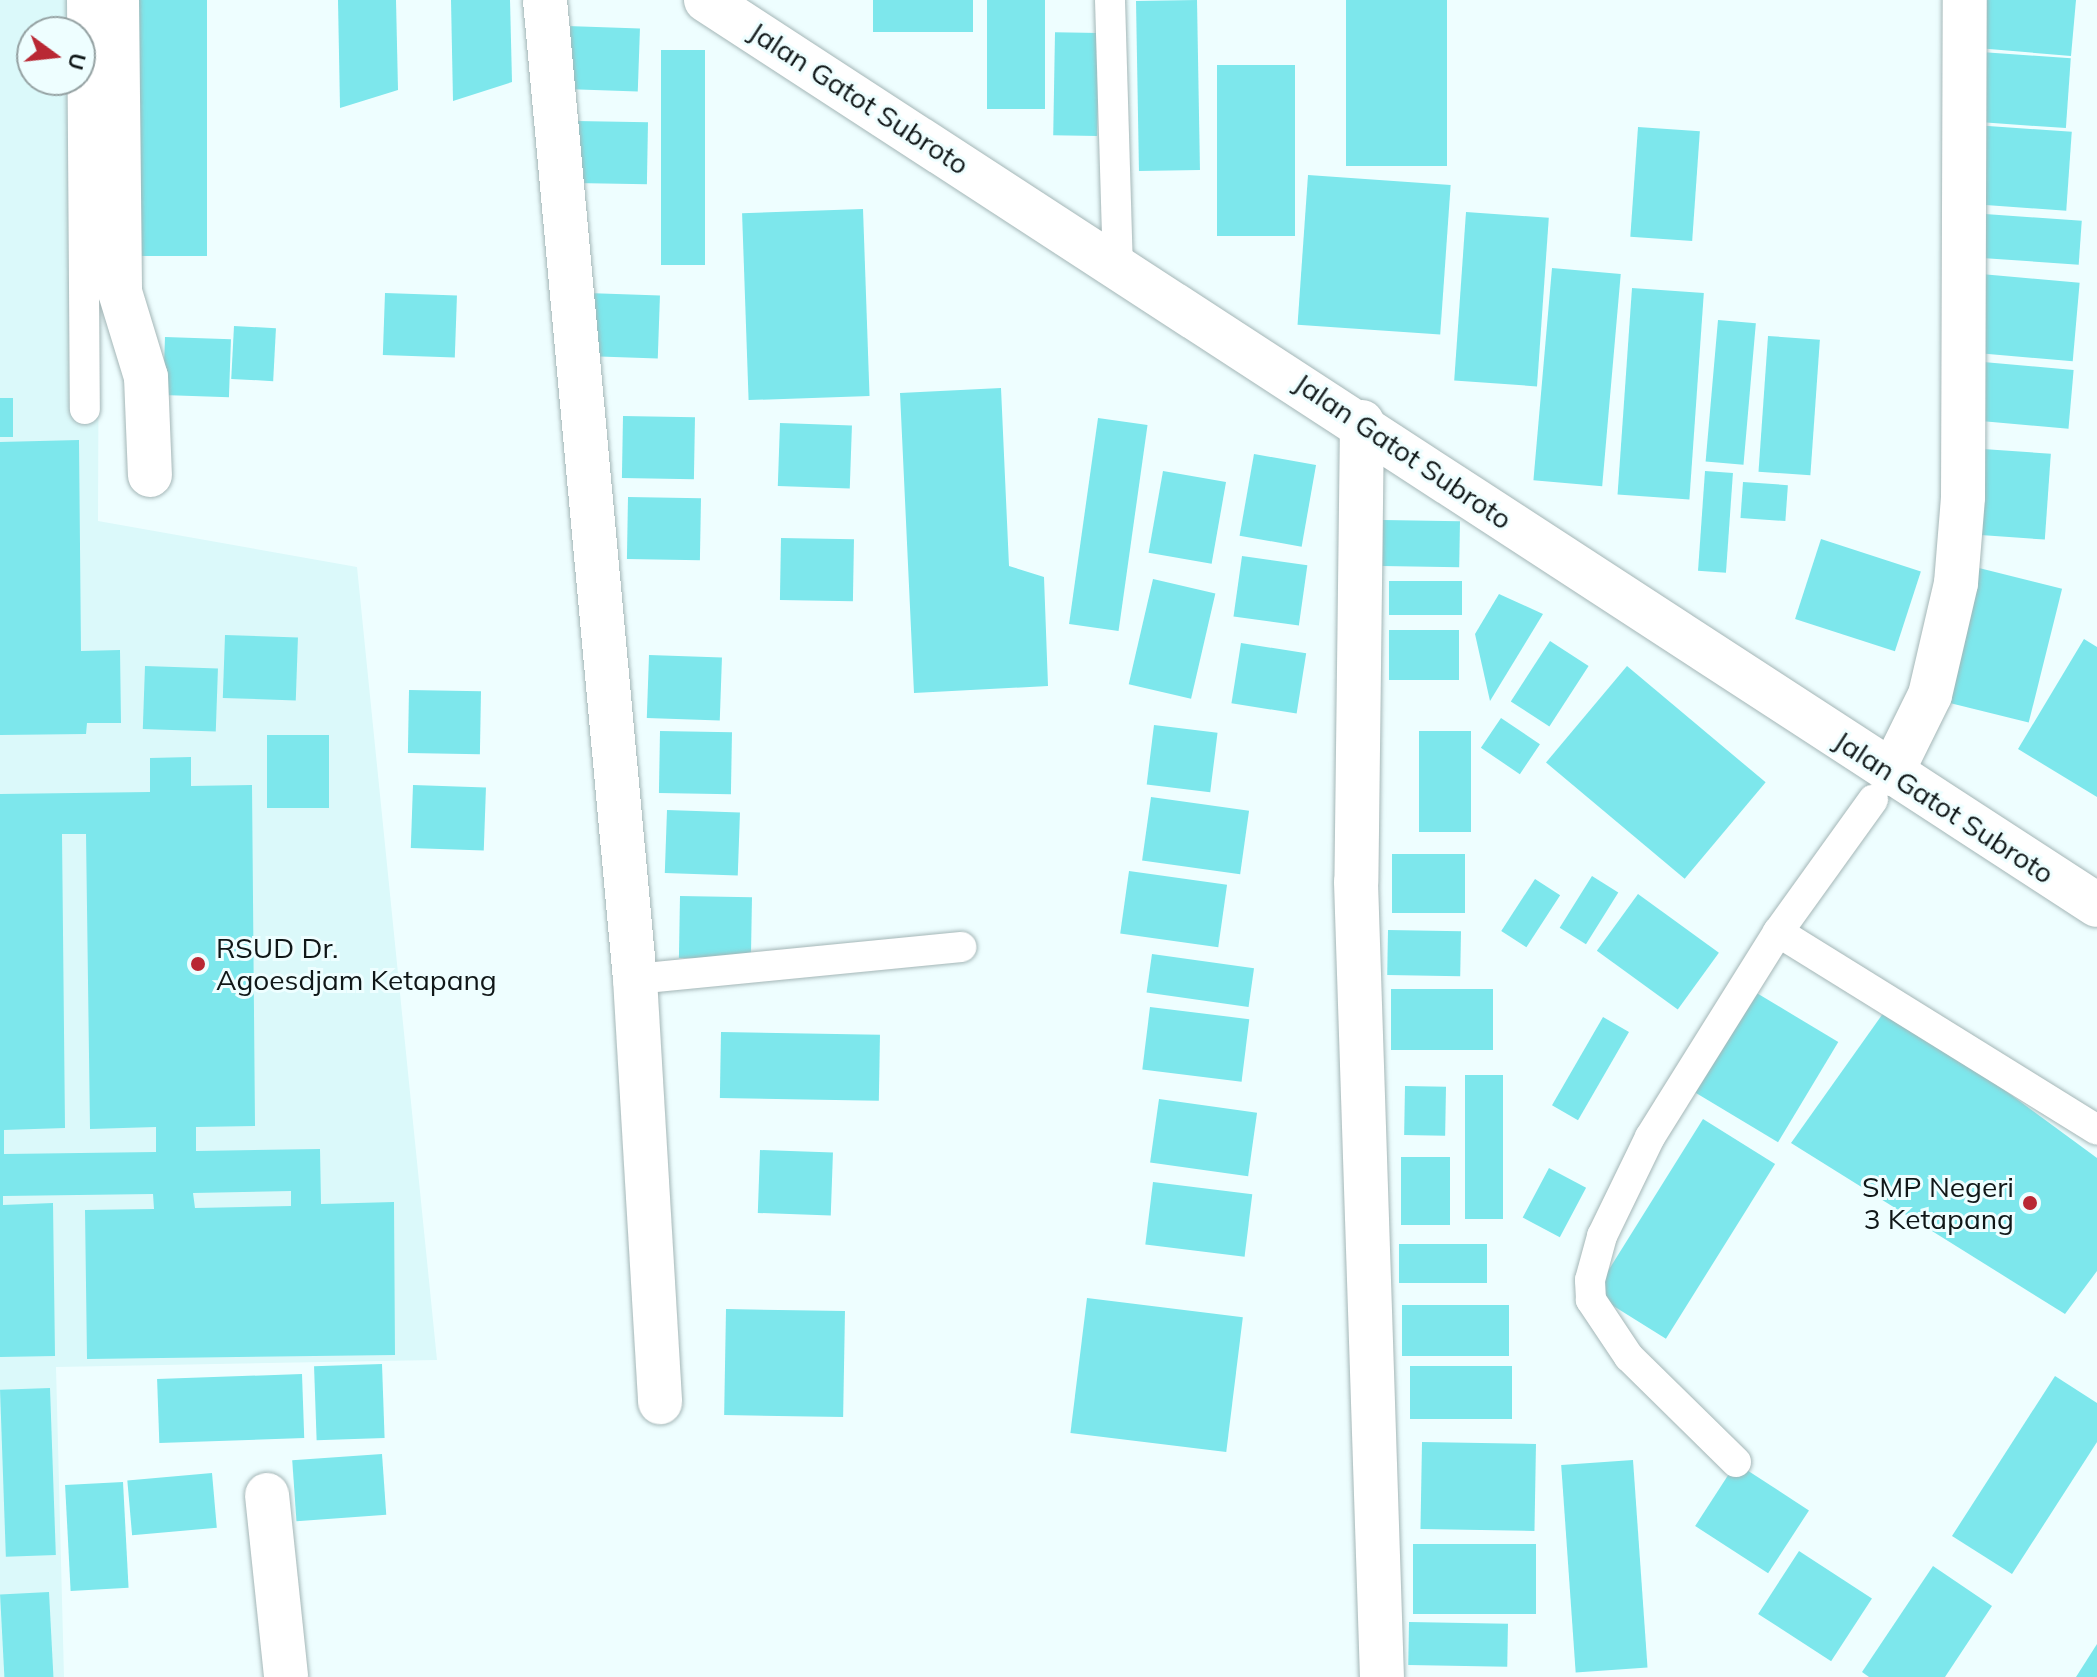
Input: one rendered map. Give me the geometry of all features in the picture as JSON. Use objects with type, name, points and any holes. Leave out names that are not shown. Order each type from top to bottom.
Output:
[{"type":"street","points":[[117,0],[120,292],[146,377],[150,475]]},
{"type":"street","points":[[545,0],[635,979],[660,1402]]},
{"type":"street","name":"Jalan Gatot Subroto","points":[[706,0],[1362,422],[1884,785],[2097,905]]},
{"type":"street","points":[[1884,785],[1930,695],[1956,583],[1963,497],[1965,0]]},
{"type":"street","points":[[1362,422],[1356,882],[1382,1677]]},
{"type":"street","points":[[267,1495],[286,1677]]},
{"type":"lane","points":[[82,0],[85,409]]},
{"type":"lane","points":[[1110,0],[1118,263]]},
{"type":"lane","points":[[1736,1462],[1629,1357],[1591,1300],[1590,1280],[1602,1236],[1650,1137],[1778,932],[1884,785]]},
{"type":"lane","points":[[1778,932],[2097,1130]]},
{"type":"lane","points":[[635,979],[961,947]]},
{"type":"shaded area","name":"RSUD Dr. Agoesdjam Ketapang","points":[[0,0],[100,0],[98,521],[357,567],[437,1360],[56,1367],[64,1677],[0,1677]]},
{"type":"building","points":[[138,0],[207,0],[207,256],[138,256]]},
{"type":"building","points":[[338,0],[396,0],[398,90],[340,108]]},
{"type":"building","points":[[451,0],[510,0],[512,82],[453,101]]},
{"type":"building","points":[[873,0],[973,0],[973,32],[873,32]]},
{"type":"building","points":[[987,0],[1045,0],[1045,109],[987,109]]},
{"type":"building","points":[[1197,0],[1200,170],[1139,171],[1136,1]]},
{"type":"building","points":[[1346,0],[1447,0],[1447,166],[1346,166]]},
{"type":"building","points":[[1981,0],[2076,0],[2071,56],[1977,48]]},
{"type":"building","points":[[567,26],[640,29],[638,92],[565,89]]},
{"type":"building","points":[[1055,32],[1099,33],[1097,136],[1053,135]]},
{"type":"building","points":[[661,50],[705,50],[705,265],[661,265]]},
{"type":"building","points":[[1981,52],[2071,58],[2066,128],[1976,122]]},
{"type":"building","points":[[1217,65],[1295,65],[1295,236],[1217,236]]},
{"type":"building","points":[[576,121],[648,122],[647,184],[575,183]]},
{"type":"building","points":[[1974,125],[2072,132],[2066,211],[1968,204]]},
{"type":"building","points":[[1638,127],[1700,131],[1692,241],[1630,237]]},
{"type":"building","points":[[1308,175],[1451,185],[1440,335],[1298,325]]},
{"type":"building","points":[[863,209],[870,396],[749,400],[742,213]]},
{"type":"building","points":[[1466,212],[1549,218],[1537,386],[1454,381]]},
{"type":"building","points":[[1985,214],[2082,221],[2079,265],[1982,258]]},
{"type":"building","points":[[1552,268],[1621,274],[1602,486],[1533,480]]},
{"type":"building","points":[[1981,274],[2080,283],[2073,361],[1974,353]]},
{"type":"building","points":[[1632,288],[1704,293],[1689,500],[1618,494]]},
{"type":"building","points":[[385,293],[457,296],[455,357],[383,355]]},
{"type":"building","points":[[587,293],[660,296],[658,359],[585,356]]},
{"type":"building","points":[[1718,320],[1756,323],[1743,465],[1706,461]]},
{"type":"building","points":[[234,326],[276,328],[273,381],[231,379]]},
{"type":"building","points":[[1768,336],[1820,340],[1810,475],[1759,472]]},
{"type":"building","points":[[165,337],[231,339],[229,397],[163,395]]},
{"type":"building","points":[[1972,361],[2074,370],[2068,429],[1967,420]]},
{"type":"building","points":[[1001,388],[1009,566],[1044,577],[1048,686],[914,693],[900,393]]},
{"type":"building","points":[[0,398],[13,398],[13,437],[0,437]]},
{"type":"building","points":[[623,416],[695,417],[694,479],[622,478]]},
{"type":"building","points":[[1098,418],[1148,425],[1119,631],[1069,624]]},
{"type":"building","points":[[780,423],[852,426],[850,488],[778,486]]},
{"type":"building","points":[[79,440],[81,651],[120,650],[121,723],[87,723],[86,734],[0,735],[0,442]]},
{"type":"building","points":[[1983,449],[2051,454],[2045,540],[1977,535]]},
{"type":"building","points":[[1254,454],[1316,465],[1302,547],[1240,536]]},
{"type":"building","points":[[1163,471],[1226,482],[1212,564],[1149,553]]},
{"type":"building","points":[[1705,471],[1733,473],[1726,573],[1698,571]]},
{"type":"building","points":[[1743,482],[1788,485],[1785,521],[1740,518]]},
{"type":"building","points":[[628,497],[701,498],[700,560],[627,559]]},
{"type":"building","points":[[1383,520],[1460,521],[1459,567],[1382,566]]},
{"type":"building","points":[[781,538],[854,539],[853,601],[780,600]]},
{"type":"building","points":[[1821,539],[1921,571],[1895,651],[1795,619]]},
{"type":"building","points":[[1242,556],[1307,565],[1299,626],[1234,616]]},
{"type":"building","points":[[1967,565],[2062,589],[2029,723],[1934,699]]},
{"type":"building","points":[[1153,579],[1215,593],[1191,699],[1129,684]]},
{"type":"building","points":[[1389,581],[1462,581],[1462,615],[1389,615]]},
{"type":"building","points":[[1499,594],[1543,614],[1490,701],[1475,634]]},
{"type":"building","points":[[1389,630],[1459,630],[1459,680],[1389,680]]},
{"type":"building","points":[[225,635],[298,638],[296,701],[223,698]]},
{"type":"building","points":[[2084,639],[2097,647],[2097,797],[2018,749]]},
{"type":"building","points":[[1550,641],[1589,666],[1549,726],[1511,701]]},
{"type":"building","points":[[1241,643],[1306,653],[1297,714],[1231,703]]},
{"type":"building","points":[[649,655],[722,658],[720,721],[647,718]]},
{"type":"building","points":[[145,666],[218,669],[216,732],[143,729]]},
{"type":"building","points":[[1627,666],[1766,782],[1685,879],[1546,763]]},
{"type":"building","points":[[409,690],[481,691],[480,754],[408,753]]},
{"type":"building","points":[[1501,718],[1540,744],[1520,774],[1481,748]]},
{"type":"building","points":[[1154,725],[1218,733],[1210,792],[1147,785]]},
{"type":"building","points":[[660,731],[732,732],[731,794],[659,793]]},
{"type":"building","points":[[1419,731],[1471,731],[1471,832],[1419,832]]},
{"type":"building","points":[[267,735],[329,735],[329,808],[267,808]]},
{"type":"building","points":[[191,757],[191,786],[252,785],[255,1126],[196,1127],[196,1151],[320,1149],[321,1204],[394,1202],[395,1355],[87,1359],[85,1210],[154,1209],[153,1194],[3,1196],[3,1205],[53,1203],[55,1356],[0,1357],[0,794],[150,792],[150,758]],"holes":[[[62,834],[86,834],[90,1129],[156,1127],[156,1152],[4,1154],[4,1130],[65,1128]],[[291,1191],[291,1206],[195,1208],[193,1193]]]},
{"type":"building","points":[[413,785],[486,788],[484,851],[411,848]]},
{"type":"building","points":[[1151,797],[1249,811],[1240,874],[1142,860]]},
{"type":"building","points":[[667,810],[740,813],[738,876],[665,873]]},
{"type":"building","points":[[1392,854],[1465,854],[1465,913],[1392,913]]},
{"type":"building","points":[[1129,871],[1227,885],[1218,947],[1120,933]]},
{"type":"building","points":[[1592,876],[1618,892],[1586,944],[1560,928]]},
{"type":"building","points":[[1535,879],[1560,895],[1526,947],[1501,931]]},
{"type":"building","points":[[1638,894],[1719,953],[1678,1009],[1597,951]]},
{"type":"building","points":[[680,896],[752,897],[751,959],[679,958]]},
{"type":"building","points":[[1388,930],[1461,931],[1460,976],[1387,975]]},
{"type":"building","points":[[1152,954],[1254,968],[1249,1007],[1147,993]]},
{"type":"building","points":[[1391,989],[1493,989],[1493,1050],[1391,1050]]},
{"type":"building","points":[[1750,989],[1838,1042],[1778,1142],[1690,1089]]},
{"type":"building","points":[[1889,1005],[2097,1158],[2097,1271],[2065,1314],[1791,1143]]},
{"type":"building","points":[[1150,1007],[1249,1019],[1242,1082],[1142,1070]]},
{"type":"building","points":[[1603,1017],[1629,1032],[1578,1120],[1552,1105]]},
{"type":"building","points":[[721,1032],[880,1035],[879,1101],[720,1098]]},
{"type":"building","points":[[1465,1075],[1503,1075],[1503,1219],[1465,1219]]},
{"type":"building","points":[[1405,1086],[1446,1087],[1445,1136],[1404,1135]]},
{"type":"building","points":[[1159,1099],[1257,1113],[1248,1176],[1150,1162]]},
{"type":"building","points":[[1703,1119],[1775,1164],[1666,1339],[1594,1294]]},
{"type":"building","points":[[760,1150],[833,1153],[831,1216],[758,1213]]},
{"type":"building","points":[[1401,1157],[1450,1157],[1450,1225],[1401,1225]]},
{"type":"building","points":[[1549,1168],[1586,1188],[1560,1237],[1523,1217]]},
{"type":"building","points":[[1153,1182],[1252,1194],[1245,1257],[1145,1245]]},
{"type":"building","points":[[1399,1244],[1487,1244],[1487,1283],[1399,1283]]},
{"type":"building","points":[[1087,1298],[1243,1317],[1226,1452],[1070,1433]]},
{"type":"building","points":[[1402,1305],[1509,1305],[1509,1356],[1402,1356]]},
{"type":"building","points":[[726,1309],[845,1311],[843,1417],[724,1415]]},
{"type":"building","points":[[382,1364],[385,1438],[317,1440],[314,1366]]},
{"type":"building","points":[[1410,1366],[1512,1366],[1512,1419],[1410,1419]]},
{"type":"building","points":[[302,1374],[304,1438],[159,1443],[157,1379]]},
{"type":"building","points":[[2055,1376],[2097,1403],[2097,1442],[2012,1574],[1952,1536]]},
{"type":"building","points":[[50,1388],[56,1555],[6,1557],[0,1390]]},
{"type":"building","points":[[1422,1442],[1536,1444],[1534,1531],[1420,1529]]},
{"type":"building","points":[[382,1454],[386,1515],[296,1521],[292,1460]]},
{"type":"building","points":[[1633,1460],[1648,1667],[1576,1673],[1561,1465]]},
{"type":"building","points":[[1736,1463],[1809,1510],[1768,1573],[1695,1526]]},
{"type":"building","points":[[212,1473],[217,1528],[132,1535],[127,1480]]},
{"type":"building","points":[[123,1482],[129,1588],[71,1591],[65,1485]]},
{"type":"building","points":[[1413,1544],[1536,1544],[1536,1614],[1413,1614]]},
{"type":"building","points":[[1799,1551],[1872,1598],[1831,1661],[1758,1614]]},
{"type":"building","points":[[1933,1566],[1992,1606],[1945,1677],[1869,1677],[1862,1672]]},
{"type":"building","points":[[49,1592],[53,1677],[4,1677],[0,1595]]},
{"type":"building","points":[[1409,1622],[1508,1624],[1507,1667],[1408,1665]]},
{"type":"building","points":[[2097,1644],[2097,1677],[2076,1677]]},
{"type":"place","name":"RSUD Dr. Agoesdjam Ketapang","points":[[198,964]]},
{"type":"place","name":"SMP Negeri 3 Ketapang","points":[[2030,1203]]}]
